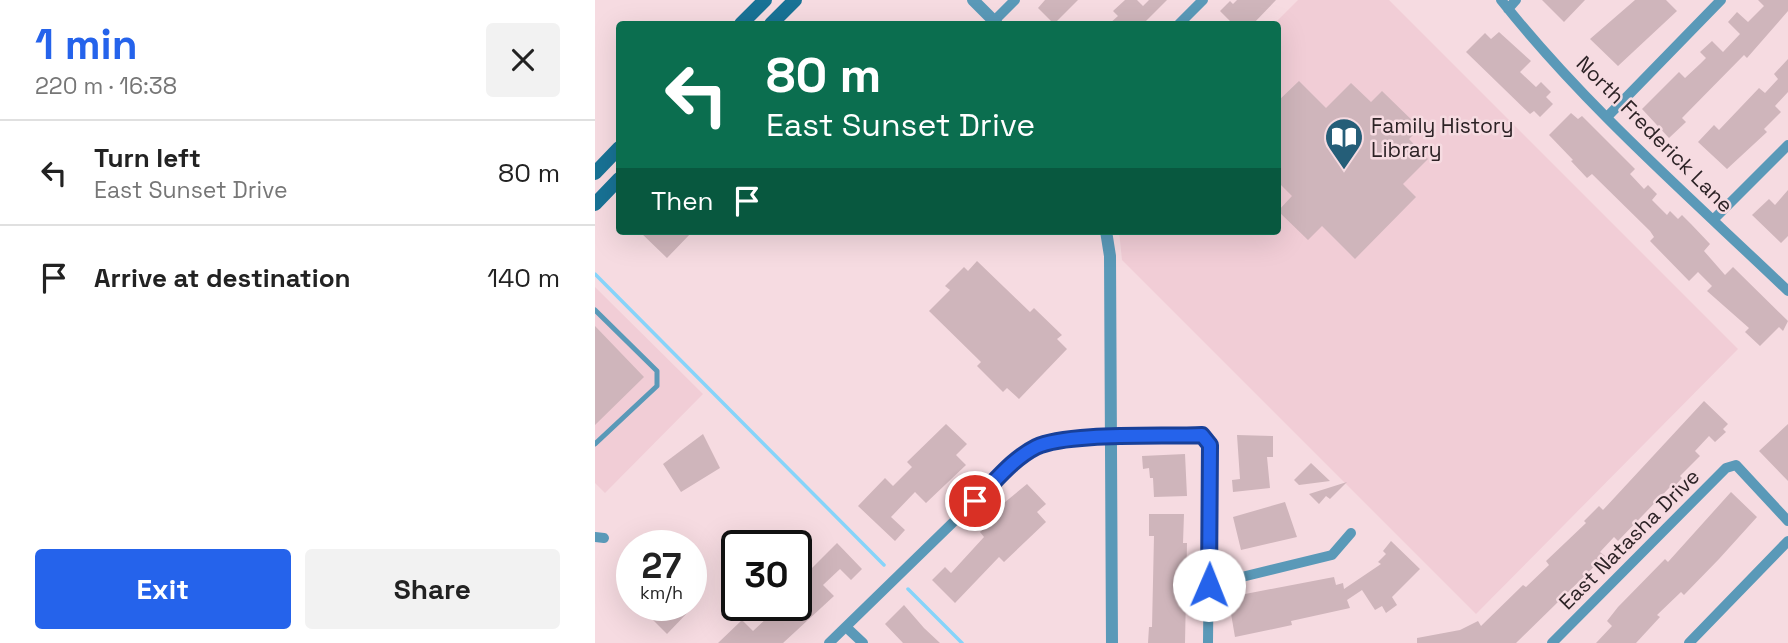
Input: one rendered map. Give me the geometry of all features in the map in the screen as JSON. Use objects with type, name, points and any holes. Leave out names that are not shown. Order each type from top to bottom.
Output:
[{"type":"main road","points":[[744,21],[765,0]]},
{"type":"main road","points":[[774,21],[795,0]]},
{"type":"main road","points":[[595,173],[616,151]]},
{"type":"main road","points":[[595,204],[616,182]]},
{"type":"street","points":[[973,0],[994,21]]},
{"type":"street","points":[[998,21],[1015,0]]},
{"type":"street","points":[[1182,21],[1203,0]]},
{"type":"street","points":[[1504,4],[1516,0]]},
{"type":"street","points":[[1608,116],[1721,0]]},
{"type":"street","name":"North Frederick Lane","points":[[1504,4],[1539,47],[1788,291]]},
{"type":"street","points":[[1713,219],[1788,145]]},
{"type":"street","points":[[1107,235],[1110,256],[1112,643]]},
{"type":"street","points":[[829,643],[1023,456],[1058,440],[1202,435],[1210,445],[1208,643]]},
{"type":"street","name":"East Natasha Drive","points":[[1552,643],[1726,468],[1736,465],[1788,521]]},
{"type":"street","points":[[1209,585],[1332,555],[1352,533]]},
{"type":"street","points":[[1689,643],[1788,541]]},
{"type":"street","points":[[846,626],[863,643]]},
{"type":"lane","points":[[595,310],[657,371],[657,386],[595,444]]},
{"type":"shaded area","points":[[1298,0],[1389,0],[1738,349],[1476,614],[1122,260],[1119,235],[1281,235],[1281,21],[1277,21]]},
{"type":"shaded area","points":[[595,287],[703,394],[605,493],[595,483]]},
{"type":"building","points":[[1045,0],[1078,0],[1057,21],[1051,21],[1038,8]]},
{"type":"building","points":[[1125,0],[1137,0],[1143,6],[1149,0],[1167,0],[1146,21],[1112,21],[1118,16],[1113,11]]},
{"type":"building","points":[[1237,0],[1276,0],[1256,21],[1230,21],[1220,11],[1230,1],[1233,4]]},
{"type":"building","points":[[1542,0],[1585,0],[1564,22]]},
{"type":"building","points":[[1635,0],[1666,0],[1677,11],[1618,66],[1590,39]]},
{"type":"building","points":[[1758,0],[1788,0],[1788,11],[1747,58],[1744,55],[1682,118],[1686,122],[1669,138],[1642,109],[1679,72],[1685,78],[1700,64],[1706,58],[1700,52],[1712,41],[1723,52],[1740,34],[1728,22],[1737,12],[1748,22],[1764,6]]},
{"type":"building","points":[[1499,32],[1531,61],[1520,72],[1536,87],[1541,82],[1551,92],[1546,97],[1553,104],[1540,117],[1534,111],[1530,114],[1466,52],[1485,33],[1491,39]]},
{"type":"building","points":[[1788,59],[1788,92],[1775,106],[1781,112],[1764,129],[1767,132],[1727,169],[1698,142],[1714,125],[1719,130],[1759,88],[1765,93],[1778,79],[1774,74]]},
{"type":"building","points":[[1299,81],[1326,108],[1351,83],[1371,102],[1382,91],[1420,128],[1409,139],[1428,159],[1403,184],[1416,197],[1355,259],[1322,226],[1308,240],[1281,214],[1281,208],[1292,196],[1281,185],[1281,98]]},
{"type":"building","points":[[1571,113],[1578,119],[1582,116],[1635,169],[1630,174],[1644,189],[1648,185],[1657,194],[1652,200],[1667,215],[1670,211],[1678,219],[1682,215],[1691,224],[1710,244],[1704,251],[1725,275],[1733,267],[1788,321],[1783,331],[1779,327],[1760,346],[1745,332],[1749,328],[1707,291],[1712,286],[1698,272],[1689,281],[1650,241],[1654,237],[1650,231],[1592,174],[1587,178],[1549,135]]},
{"type":"building","points":[[1788,190],[1788,236],[1781,243],[1752,215],[1769,199],[1775,205]]},
{"type":"building","points":[[643,235],[689,235],[667,258]]},
{"type":"building","points":[[977,261],[1030,312],[1034,308],[1062,335],[1057,339],[1067,349],[1019,399],[1007,388],[1003,392],[977,366],[981,362],[929,311],[950,290],[945,286],[964,267],[968,271]]},
{"type":"building","points":[[595,326],[644,377],[595,425]]},
{"type":"building","points":[[1704,401],[1728,424],[1723,429],[1726,432],[1715,442],[1709,436],[1695,451],[1700,456],[1680,476],[1682,478],[1673,488],[1671,486],[1618,541],[1614,537],[1600,552],[1605,556],[1516,643],[1417,643],[1417,638],[1460,630],[1478,621],[1481,626],[1523,585],[1526,587],[1549,565],[1546,561],[1586,523],[1584,521],[1599,506],[1603,510]]},
{"type":"building","points":[[946,424],[967,444],[956,455],[966,465],[926,503],[915,492],[891,517],[905,530],[895,541],[858,506],[885,478],[893,486],[912,467],[907,462]]},
{"type":"building","points":[[1788,424],[1788,481],[1759,451]]},
{"type":"building","points":[[703,434],[720,468],[681,492],[663,464]]},
{"type":"building","points":[[1237,435],[1273,436],[1273,457],[1267,457],[1270,488],[1233,492],[1232,480],[1240,479]]},
{"type":"building","points":[[1185,454],[1187,496],[1154,497],[1153,478],[1150,478],[1149,468],[1143,469],[1142,456]]},
{"type":"building","points":[[1311,463],[1330,481],[1299,485],[1294,480]]},
{"type":"building","points":[[1347,482],[1330,499],[1326,496],[1319,504],[1309,494]]},
{"type":"building","points":[[1027,484],[1046,504],[1037,512],[1046,522],[1004,562],[999,557],[955,603],[932,580],[945,567],[951,573],[984,537],[980,532],[1002,510],[999,507]]},
{"type":"building","points":[[1731,492],[1757,517],[1684,595],[1681,592],[1657,615],[1660,617],[1636,643],[1596,643],[1612,626],[1607,621],[1618,607],[1665,559],[1668,562]]},
{"type":"building","points":[[1285,502],[1297,537],[1241,550],[1233,517]]},
{"type":"building","points":[[1149,514],[1184,514],[1183,543],[1187,543],[1185,643],[1148,643],[1149,627],[1152,627],[1154,536],[1149,536]]},
{"type":"building","points":[[1391,541],[1420,569],[1392,597],[1397,605],[1386,613],[1382,606],[1375,610],[1362,590],[1347,600],[1350,608],[1291,621],[1292,625],[1235,637],[1229,602],[1240,600],[1240,595],[1334,577],[1336,585],[1343,583],[1344,589],[1381,564],[1378,562],[1386,554],[1383,551]]},
{"type":"building","points":[[837,543],[862,569],[851,580],[840,569],[823,585],[834,596],[812,616],[812,568]]},
{"type":"building","points":[[904,605],[940,643],[903,643],[885,624]]},
{"type":"building","points":[[654,621],[679,621],[667,634]]},
{"type":"building","points":[[741,621],[753,631],[764,621],[807,621],[783,643],[718,643]]},
{"type":"waterway","points":[[595,274],[884,565]]},
{"type":"waterway","points":[[908,589],[962,643]]},
{"type":"place","name":"Family History Library","points":[[1344,171]]},
{"type":"route","points":[[975,501],[1023,456],[1049,442],[1074,438],[1202,435],[1210,445],[1209,585]]}]
